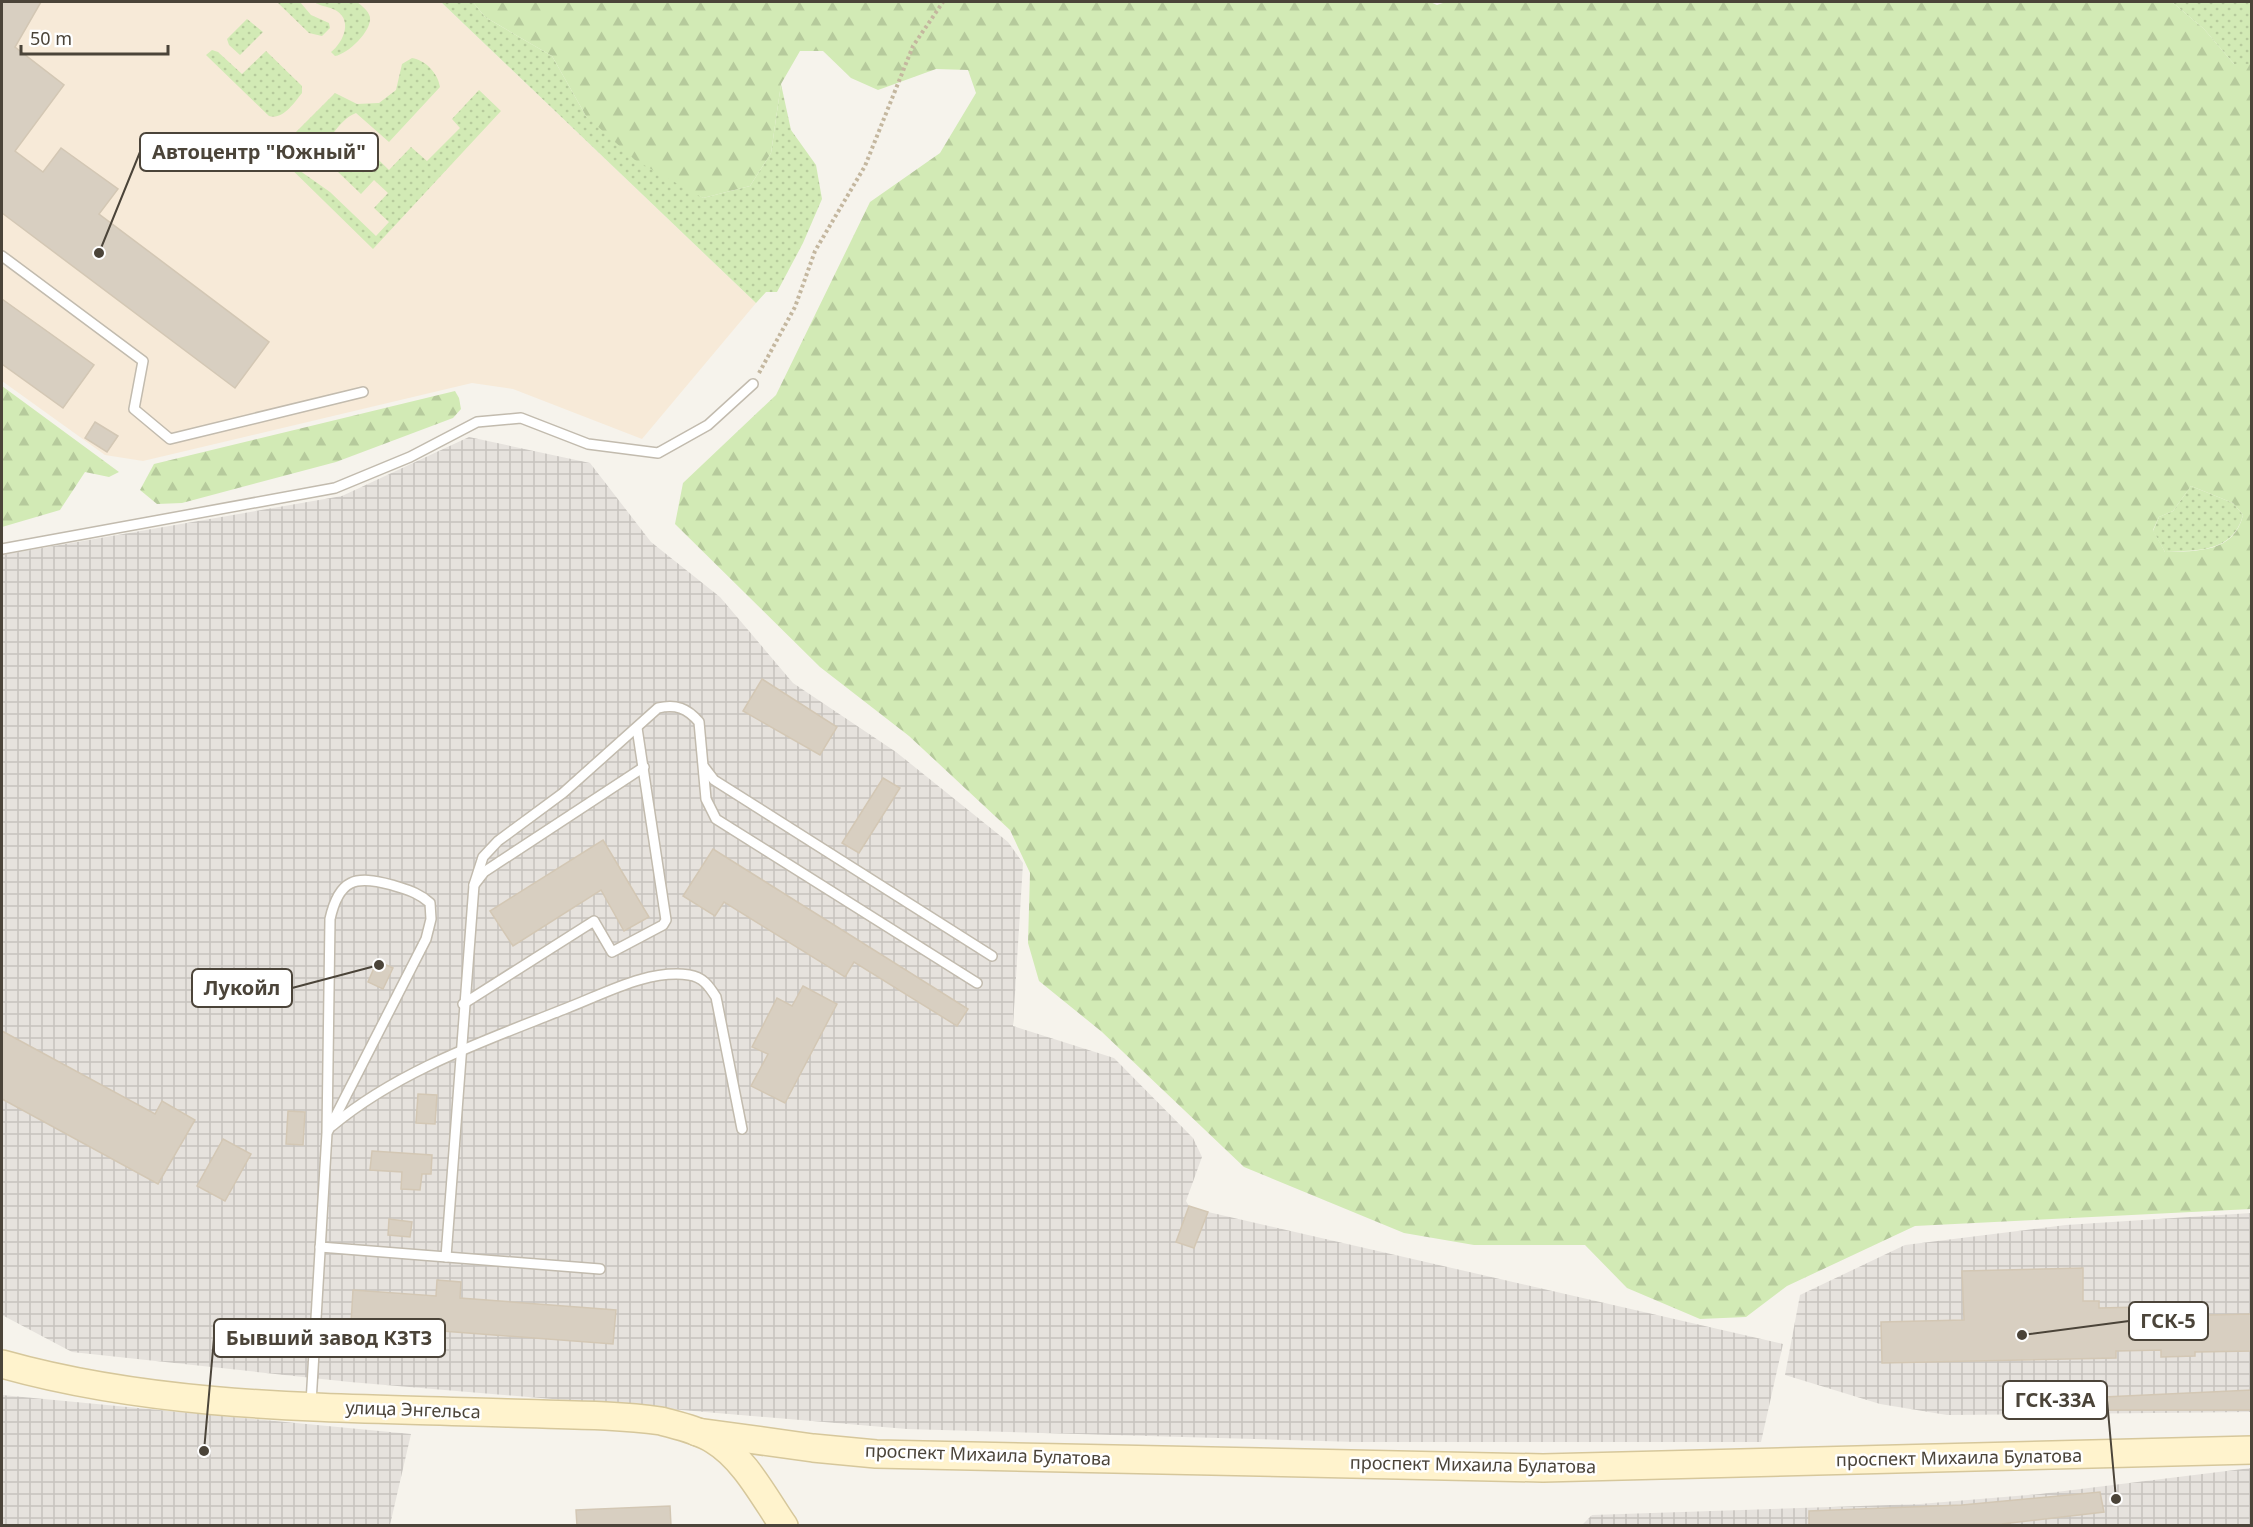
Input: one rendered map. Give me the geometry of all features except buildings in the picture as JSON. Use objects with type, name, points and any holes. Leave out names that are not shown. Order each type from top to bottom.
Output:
[{"type":"street","name":"улица Энгельса","points":[[2,1364],[48,1377],[125,1392],[214,1402],[643,1419],[697,1432],[714,1440],[740,1465],[784,1526]]},
{"type":"street","name":"проспект Михаила Булатова","points":[[697,1432],[876,1454],[1544,1468],[2252,1450]]},
{"type":"lane","points":[[2,256],[143,361],[134,409],[170,439],[363,392]]},
{"type":"lane","points":[[2,549],[335,488],[410,457],[477,422],[521,418],[588,444],[658,453],[708,425],[753,384]]},
{"type":"lane","points":[[446,1257],[474,885],[483,857],[498,842],[562,794],[658,708],[669,705],[681,707],[699,722],[706,799],[716,819],[977,983]]},
{"type":"lane","points":[[464,1004],[594,921],[612,952],[663,925],[667,916],[637,728]]},
{"type":"lane","points":[[703,766],[714,780],[992,956]]},
{"type":"lane","points":[[474,885],[484,872],[644,767]]},
{"type":"lane","points":[[310,1406],[327,1132],[330,919],[333,904],[344,887],[357,880],[370,880],[420,893],[430,903],[431,919],[426,939],[327,1132]]},
{"type":"lane","points":[[327,1132],[353,1108],[460,1052],[636,981],[690,975],[705,981],[716,997],[742,1129]]},
{"type":"lane","points":[[320,1247],[600,1269]]},
{"type":"path","points":[[753,384],[795,307],[815,251],[865,166],[913,46],[943,2]]},
{"type":"shaded area","points":[[2,2],[441,2],[756,303],[642,439],[513,389],[472,383],[143,461],[105,455],[2,381]]},
{"type":"shaded area","points":[[469,437],[590,463],[651,542],[720,597],[793,683],[896,752],[1008,842],[1023,863],[1013,1026],[1114,1058],[1193,1138],[1202,1157],[1186,1201],[1189,1206],[1783,1344],[1761,1442],[1356,1442],[907,1429],[350,1382],[72,1352],[2,1315],[2,555],[342,496]]},
{"type":"shaded area","points":[[2251,1213],[2251,1412],[1947,1415],[1880,1404],[1785,1375],[1800,1295],[1905,1245],[2066,1225]]},
{"type":"shaded area","points":[[2,1395],[411,1434],[390,1525],[2,1525]]},
{"type":"shaded area","points":[[2251,1468],[2251,1525],[1581,1526],[1592,1515],[1920,1504],[2040,1494]]},
{"type":"green space","points":[[277,2],[300,2],[311,15],[329,23],[330,28],[322,36],[309,33]]},
{"type":"green space","points":[[314,2],[357,2],[365,8],[370,17],[370,23],[363,35],[352,46],[335,56],[331,52],[343,36],[345,24],[343,18],[333,9]]},
{"type":"green space","points":[[441,2],[473,2],[485,17],[552,56],[586,116],[703,198],[750,186],[771,153],[781,84],[791,130],[816,165],[822,199],[803,243],[777,292],[766,292],[756,303]]},
{"type":"green space","points":[[473,2],[1430,2],[1437,5],[1446,2],[2172,2],[2204,29],[2234,64],[2251,64],[2251,1209],[1915,1226],[1787,1286],[1746,1317],[1700,1319],[1627,1288],[1585,1245],[1474,1245],[1404,1233],[1244,1167],[1102,1032],[1039,981],[1028,943],[1030,873],[1010,830],[909,736],[820,667],[675,524],[683,483],[776,395],[870,202],[940,153],[976,93],[968,70],[936,69],[878,90],[851,78],[823,51],[800,51],[781,84],[771,153],[750,186],[703,198],[635,160],[586,116],[552,56],[485,17]],"holes":[[[2191,486],[2233,503],[2243,515],[2238,527],[2232,537],[2213,547],[2165,552],[2153,530],[2159,517],[2173,511]]]},
{"type":"green space","points":[[2172,2],[2251,2],[2251,64],[2234,64],[2204,29]]},
{"type":"green space","points":[[247,19],[263,32],[240,55],[229,45],[227,39]]},
{"type":"green space","points":[[212,50],[218,52],[242,74],[266,51],[302,86],[302,93],[292,106],[279,116],[269,116],[206,55]]},
{"type":"green space","points":[[412,58],[422,61],[430,68],[437,77],[440,87],[389,142],[356,113],[339,126],[320,146],[312,148],[303,146],[291,137],[335,93],[357,104],[379,103],[396,90],[402,64]]},
{"type":"green space","points":[[479,90],[501,111],[373,249],[276,154],[330,192],[376,236],[389,222],[374,208],[388,193],[374,180],[361,194],[338,172],[338,159],[357,139],[389,170],[411,147],[427,161],[460,128],[452,119]]},
{"type":"green space","points":[[2,386],[119,472],[109,477],[85,472],[60,510],[2,527]]},
{"type":"green space","points":[[455,391],[461,409],[453,418],[336,462],[182,503],[157,504],[140,490],[154,464]]},
{"type":"green space","points":[[2191,486],[2233,503],[2243,515],[2231,537],[2222,543],[2201,549],[2165,552],[2153,531],[2159,517],[2173,511]]},
{"type":"place","name":"Автоцентр \"Южный\"","points":[[99,253]]},
{"type":"place","name":"Лукойл","points":[[379,965]]},
{"type":"place","name":"ГСК-5","points":[[2022,1335]]},
{"type":"place","name":"Бывший завод КЗТЗ","points":[[204,1451]]},
{"type":"place","name":"ГСК-33А","points":[[2116,1499]]}]
